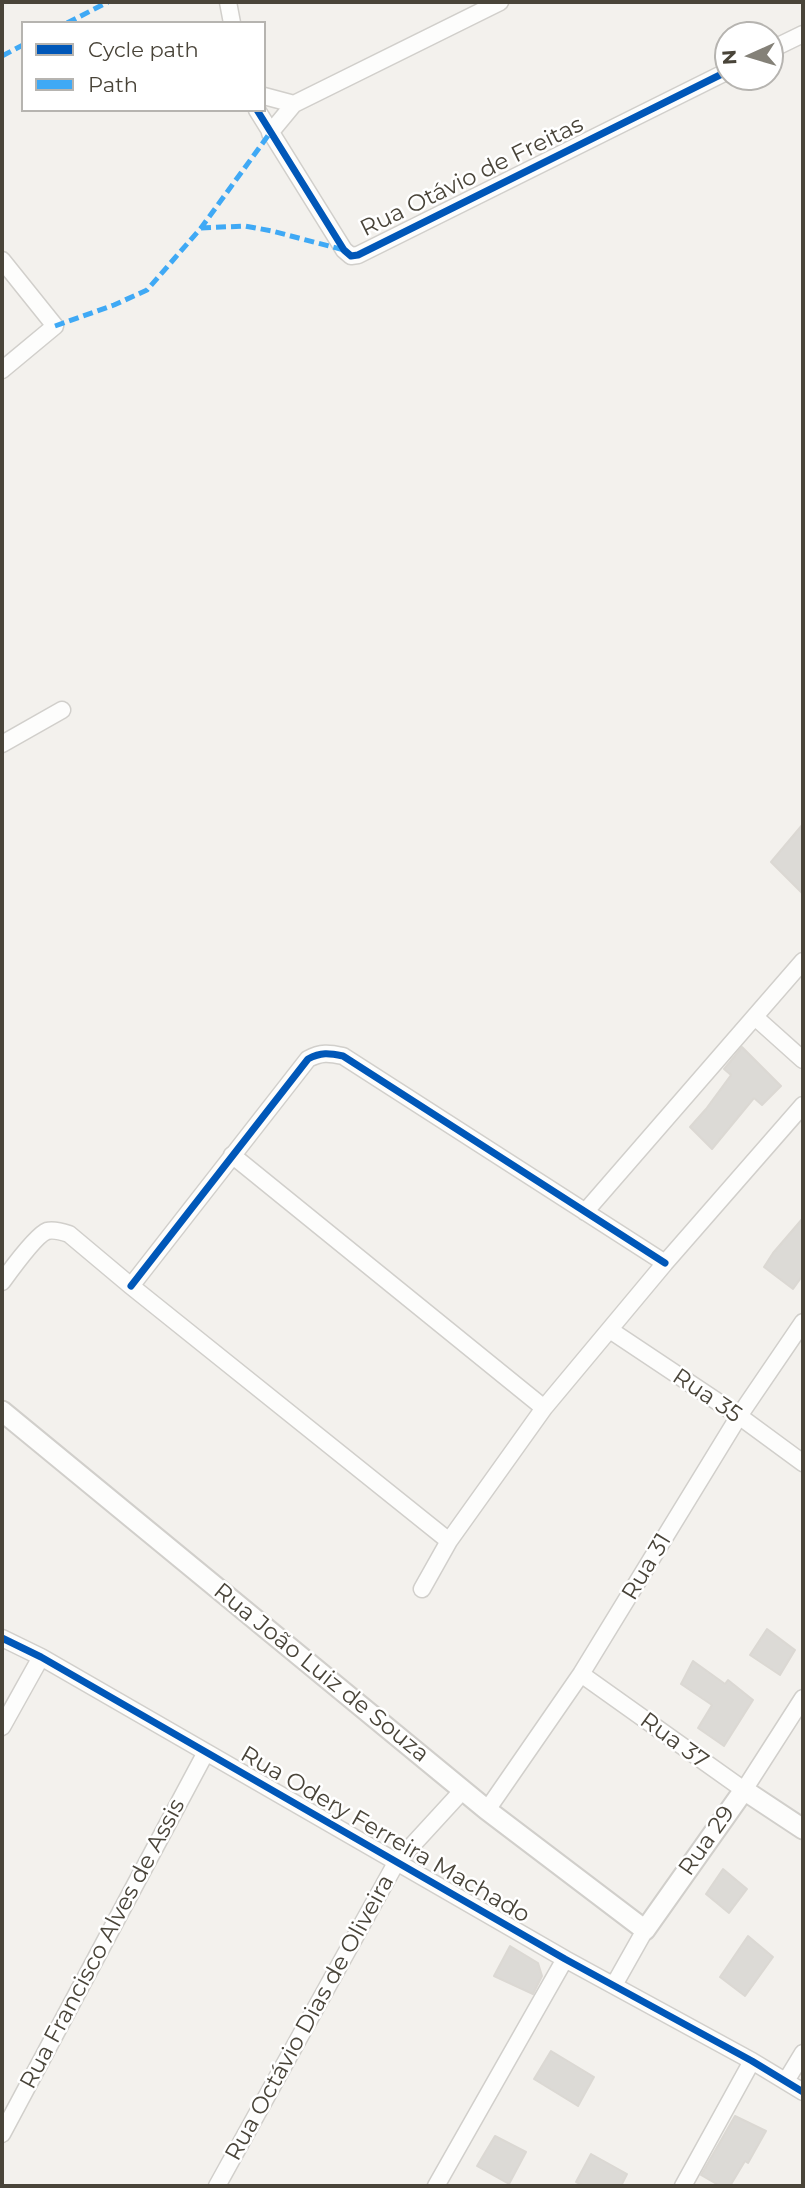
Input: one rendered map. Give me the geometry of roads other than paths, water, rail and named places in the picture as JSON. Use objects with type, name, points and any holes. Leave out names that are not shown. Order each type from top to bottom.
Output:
[{"type":"street","points":[[228,2],[232,21]]},
{"type":"street","points":[[270,133],[294,104],[500,2]]},
{"type":"street","points":[[784,43],[803,34]]},
{"type":"street","name":"Rua Otávio de Freitas","points":[[258,112],[344,250],[351,256],[358,255],[714,78]]},
{"type":"street","points":[[266,97],[294,104]]},
{"type":"street","points":[[2,260],[55,326],[2,370]]},
{"type":"street","points":[[2,744],[62,710]]},
{"type":"street","points":[[585,1212],[803,961]]},
{"type":"street","points":[[755,1017],[803,1060]]},
{"type":"street","points":[[131,1286],[308,1059],[329,1053],[343,1056],[665,1263]]},
{"type":"street","points":[[422,1589],[449,1541],[544,1408],[665,1263],[803,1105]]},
{"type":"street","points":[[232,1155],[544,1408]]},
{"type":"street","points":[[2,1282],[46,1231],[69,1234],[449,1541]]},
{"type":"street","name":"Rua 31","points":[[487,1810],[581,1674],[739,1416],[803,1322]]},
{"type":"street","name":"Rua 35","points":[[610,1331],[739,1416],[803,1463]]},
{"type":"street","name":"Rua João Luiz de Souza","points":[[2,1411],[487,1810],[645,1930]]},
{"type":"street","name":"Rua Odery Ferreira Machado","points":[[2,1638],[41,1657],[205,1754],[565,1959],[752,2061]]},
{"type":"street","points":[[2,1727],[41,1657]]},
{"type":"street","name":"Rua 37","points":[[581,1674],[803,1829]]},
{"type":"street","name":"Rua 29","points":[[614,1985],[645,1930],[744,1790],[803,1698]]},
{"type":"street","name":"Rua Francisco Alves de Assis","points":[[2,2134],[205,1754]]},
{"type":"street","name":"Rua Octávio Dias de Oliveira","points":[[217,2186],[396,1863],[463,1790]]},
{"type":"street","points":[[436,2186],[565,1959]]},
{"type":"street","points":[[786,2081],[803,2053]]},
{"type":"street","points":[[683,2186],[752,2061],[803,2092]]}]
